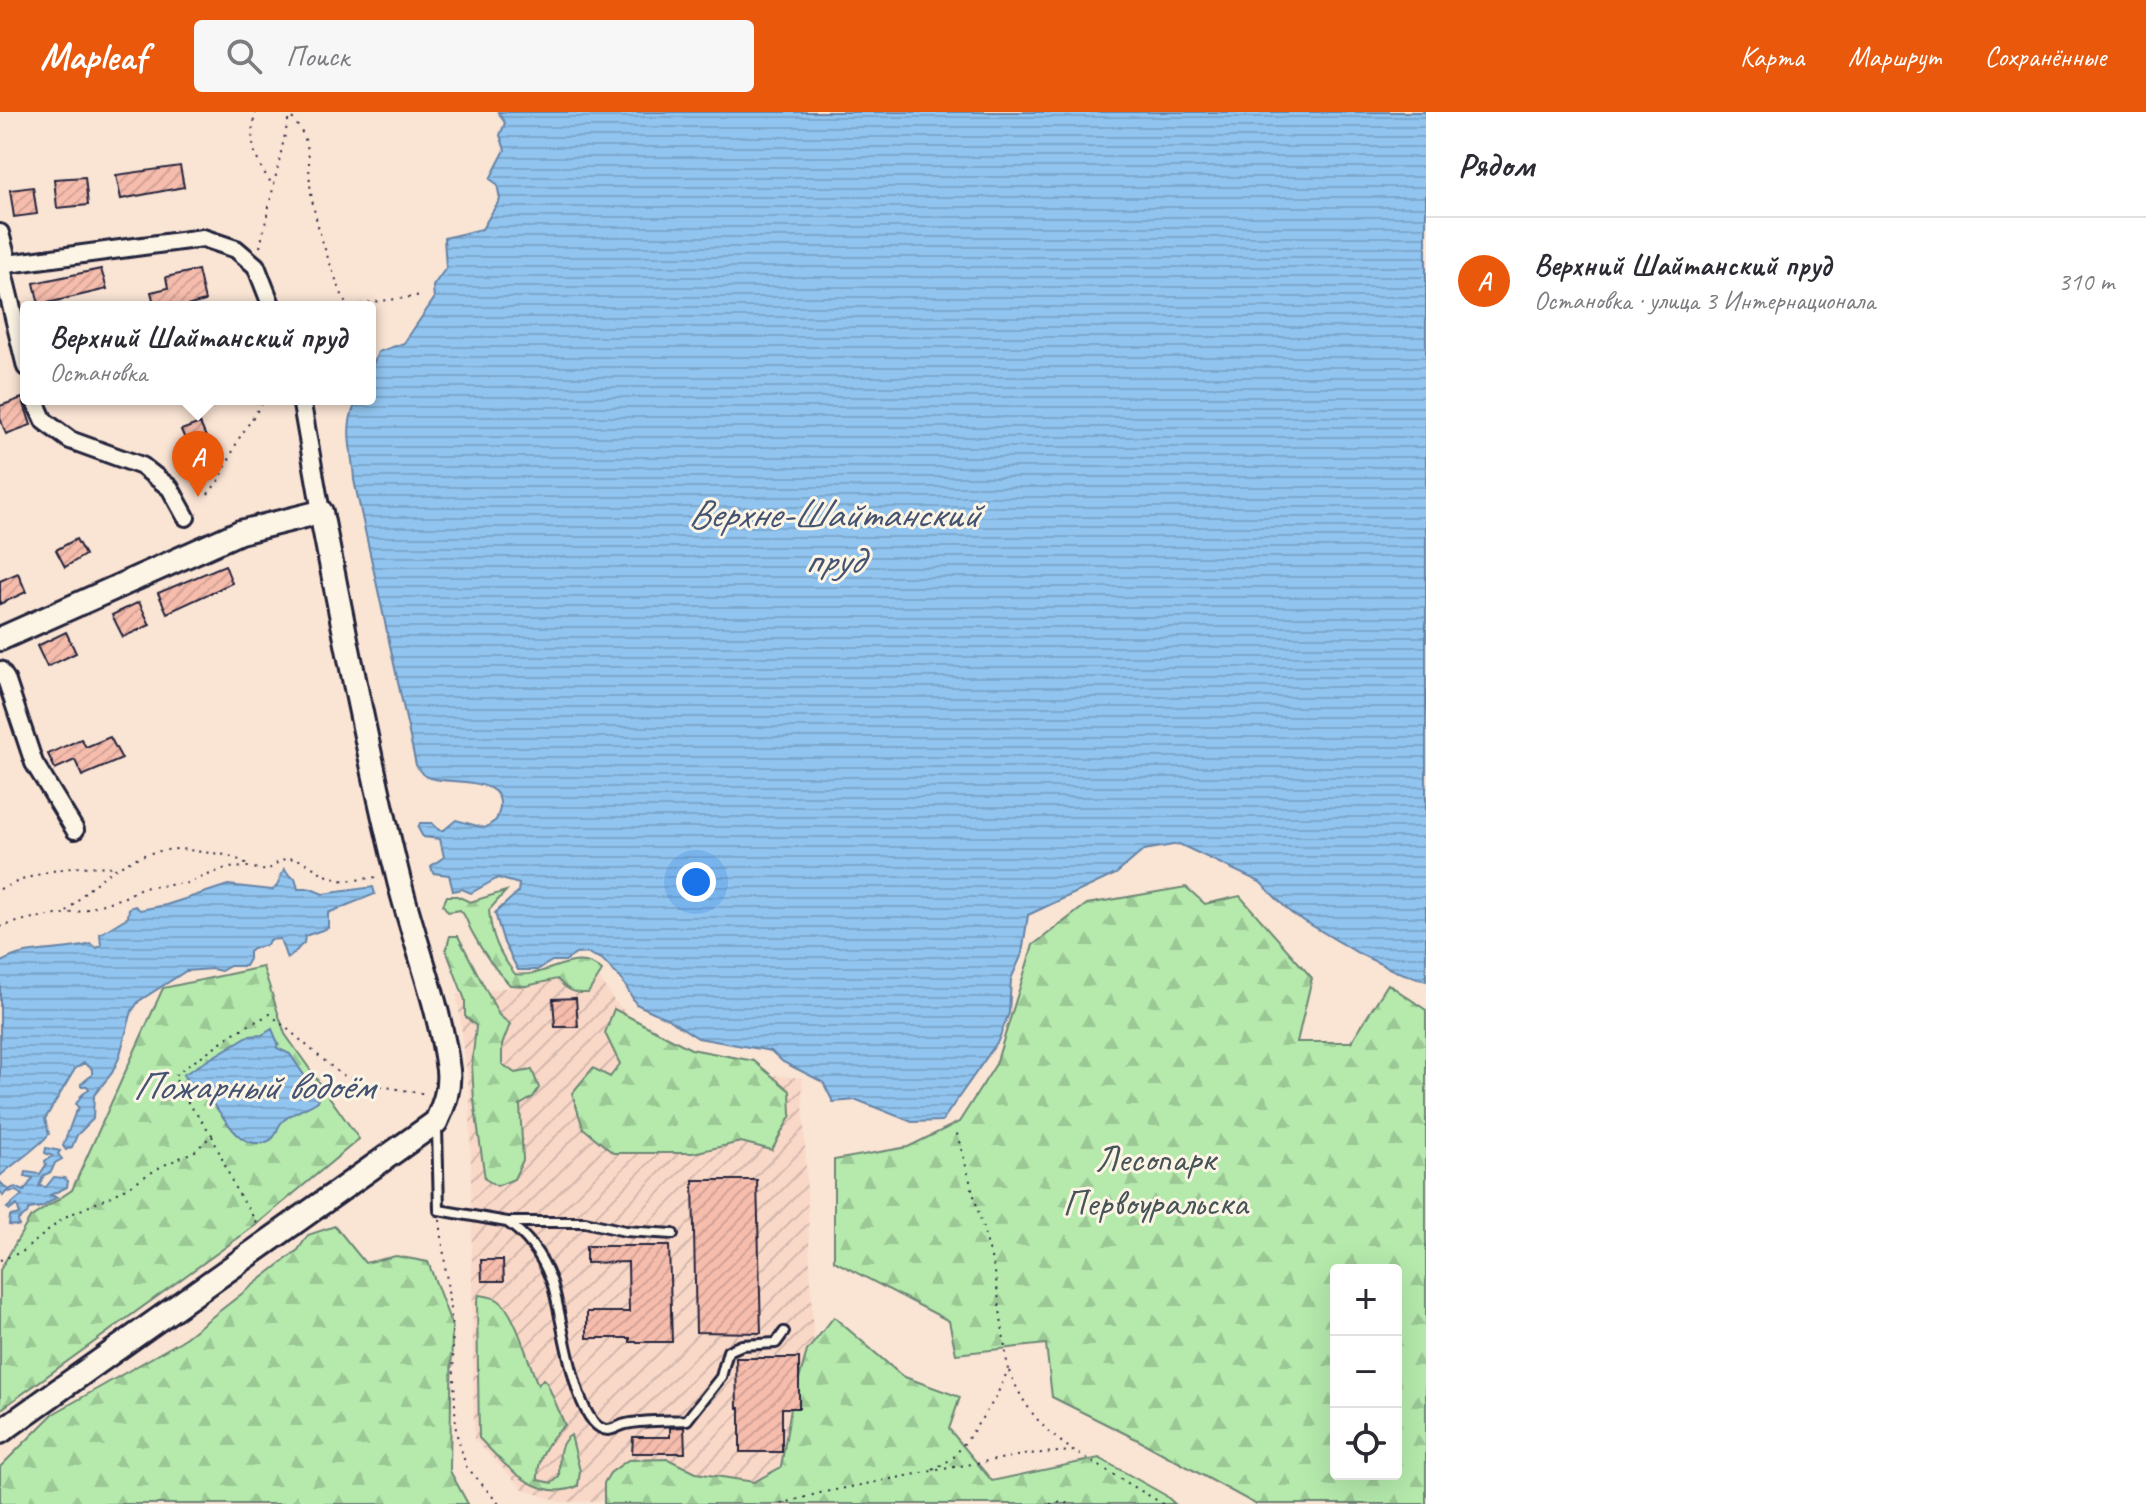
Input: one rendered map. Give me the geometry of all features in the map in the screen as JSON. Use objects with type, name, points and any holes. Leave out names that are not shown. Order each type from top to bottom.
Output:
[{"type":"street","points":[[0,233],[3,264],[20,340]]},
{"type":"street","points":[[3,264],[203,238],[236,249],[256,266],[270,301]]},
{"type":"street","points":[[37,405],[44,421],[70,440],[142,466],[170,488],[186,517]]},
{"type":"street","points":[[0,1432],[436,1122],[446,1100],[448,1072],[442,1040],[400,882],[354,678],[302,405]]},
{"type":"street","points":[[0,639],[240,532],[321,512]]},
{"type":"street","points":[[0,670],[6,679],[34,763],[75,830]]},
{"type":"lane","points":[[436,1122],[440,1159],[437,1189],[439,1210],[507,1222],[585,1222],[625,1231],[673,1234]]},
{"type":"lane","points":[[507,1222],[520,1230],[537,1250],[552,1281],[585,1412],[593,1424],[607,1430],[627,1423],[687,1420],[721,1377],[728,1351],[742,1345],[776,1343],[784,1332]]},
{"type":"path","points":[[256,112],[252,132],[254,153],[259,167],[274,186]]},
{"type":"path","points":[[256,266],[289,113]]},
{"type":"path","points":[[289,113],[307,142],[311,159],[311,193],[332,270],[345,301]]},
{"type":"path","points":[[373,301],[420,295]]},
{"type":"path","points":[[208,494],[220,479],[238,440],[261,405]]},
{"type":"path","points":[[65,913],[114,867],[156,852],[178,849],[222,853],[239,859],[249,867]]},
{"type":"path","points":[[0,927],[125,897],[141,888],[187,883],[226,868],[249,867],[267,871],[284,857],[294,857],[341,880],[385,874]]},
{"type":"path","points":[[0,889],[54,869],[114,867]]},
{"type":"path","points":[[261,1229],[235,1188],[212,1135],[187,1101],[174,1076],[232,1034],[270,1014],[347,1078],[446,1100]]},
{"type":"path","points":[[956,1130],[995,1272],[1008,1370],[1031,1415],[1051,1435],[1074,1451],[1163,1504]]},
{"type":"path","points":[[0,1260],[22,1252],[65,1217],[116,1194],[162,1166],[195,1151],[212,1135]]},
{"type":"path","points":[[439,1210],[452,1326],[456,1432],[466,1466],[499,1504]]},
{"type":"path","points":[[932,1471],[953,1458],[969,1437],[995,1399],[1008,1370]]},
{"type":"path","points":[[781,1504],[820,1493],[932,1471],[1028,1454],[1074,1451]]},
{"type":"path","points":[[1050,1504],[1071,1504]]},
{"type":"shaded area","points":[[597,974],[612,998],[648,1037],[757,1074],[802,1078],[820,1493],[560,1502],[523,1489],[474,1439],[470,1095],[457,995]]},
{"type":"green space","name":"Лесопарк Первоуральска","points":[[1186,887],[1205,904],[1240,896],[1312,978],[1297,1042],[1351,1042],[1388,984],[1426,1010],[1426,1504],[1255,1504],[1052,1397],[1046,1344],[956,1354],[949,1321],[834,1261],[834,1160],[908,1147],[959,1122],[996,1064],[1033,945],[1087,904]]},
{"type":"green space","points":[[506,891],[489,910],[497,944],[515,974],[538,972],[571,962],[592,964],[602,971],[588,993],[571,990],[557,979],[526,986],[510,985],[484,953],[462,912],[448,912],[443,905],[447,896],[457,896],[470,902]]},
{"type":"green space","points":[[450,936],[458,936],[499,1015],[510,1024],[502,1045],[502,1064],[515,1073],[532,1070],[539,1088],[533,1097],[520,1105],[523,1160],[514,1179],[497,1186],[485,1179],[474,1101],[472,1065],[476,1026],[465,1016],[465,1000],[446,950]]},
{"type":"green space","points":[[263,967],[285,1034],[359,1139],[256,1225],[0,1410],[0,1270],[30,1218],[72,1190],[163,988]]},
{"type":"green space","points":[[614,1009],[691,1049],[754,1061],[790,1091],[791,1115],[772,1150],[741,1142],[693,1153],[613,1153],[583,1128],[572,1093],[593,1068],[610,1077],[620,1064],[605,1033]]},
{"type":"green space","points":[[335,1226],[365,1263],[396,1256],[428,1262],[452,1326],[450,1471],[468,1504],[0,1504],[0,1467],[53,1414],[181,1341],[298,1250],[308,1235]]},
{"type":"green space","points":[[479,1295],[496,1299],[510,1315],[538,1385],[543,1379],[547,1383],[565,1425],[545,1450],[539,1464],[538,1480],[552,1483],[559,1477],[561,1448],[571,1435],[580,1471],[578,1486],[549,1490],[536,1486],[499,1459],[479,1438]]},
{"type":"green space","points":[[834,1317],[902,1376],[960,1397],[949,1429],[992,1481],[1099,1458],[1165,1495],[1175,1504],[604,1504],[604,1483],[610,1473],[628,1460],[668,1459],[696,1473],[754,1482],[781,1467],[791,1408],[807,1351]]},
{"type":"water","name":"Верхне-Шайтанский пруд","points":[[498,112],[1426,112],[1426,981],[1395,971],[1358,953],[1291,913],[1260,882],[1179,844],[1144,850],[1116,874],[1028,915],[1022,954],[1011,979],[1009,1013],[998,1041],[942,1121],[912,1122],[857,1100],[833,1102],[823,1082],[783,1062],[771,1051],[698,1038],[636,1004],[622,980],[602,959],[587,953],[576,954],[565,961],[552,961],[537,970],[518,970],[504,943],[495,913],[518,892],[519,884],[498,878],[471,893],[462,889],[453,891],[449,875],[433,873],[431,866],[444,857],[440,839],[423,837],[418,828],[420,823],[432,823],[439,830],[444,830],[456,820],[485,828],[496,820],[500,805],[498,795],[490,788],[430,778],[423,775],[416,765],[354,480],[349,433],[355,405],[376,405],[378,352],[404,343],[434,299],[433,286],[446,268],[444,238],[482,229],[500,199],[497,184],[490,179],[505,150],[500,135],[505,123]]},
{"type":"water","points":[[284,869],[295,878],[298,889],[311,889],[323,894],[373,887],[375,894],[328,913],[328,928],[305,936],[304,943],[287,959],[280,939],[269,940],[267,945],[249,952],[245,966],[230,966],[221,971],[186,971],[139,1001],[132,1011],[112,1073],[94,1095],[93,1119],[77,1135],[72,1147],[66,1150],[63,1146],[79,1109],[76,1104],[89,1089],[81,1084],[92,1075],[92,1069],[84,1063],[75,1069],[45,1119],[49,1134],[0,1176],[0,963],[32,952],[91,944],[97,948],[101,946],[100,934],[128,917],[129,908],[135,906],[140,910],[166,905],[228,885],[272,890]]},
{"type":"water","name":"Пожарный водоём","points":[[272,1029],[277,1048],[290,1054],[318,1101],[284,1120],[270,1141],[255,1143],[238,1135],[212,1102],[183,1075],[248,1036],[262,1035]]},
{"type":"water","points":[[46,1148],[60,1151],[58,1154],[62,1159],[55,1163],[51,1172],[44,1175],[39,1186],[46,1187],[54,1177],[68,1181],[67,1187],[50,1195],[57,1197],[42,1207],[29,1209],[18,1220],[19,1226],[9,1225],[10,1216],[20,1214],[17,1205],[10,1210],[7,1208],[22,1195],[16,1191],[6,1192],[3,1196],[0,1182],[8,1190],[15,1187],[24,1191],[33,1178],[25,1176],[26,1172],[40,1174],[45,1161],[52,1156],[45,1153]]},
{"type":"building","points":[[180,166],[184,187],[121,199],[116,175]]},
{"type":"building","points":[[85,177],[88,205],[57,208],[54,179]]},
{"type":"building","points":[[33,187],[37,214],[14,217],[10,190]]},
{"type":"building","points":[[101,269],[107,289],[56,301],[38,301],[34,283]]},
{"type":"building","points":[[198,270],[205,301],[153,301],[151,292],[168,288],[166,277]]},
{"type":"building","points":[[20,399],[20,405],[24,405],[31,425],[6,434],[0,418],[0,406]]},
{"type":"building","points":[[200,423],[209,444],[191,452],[181,430]]},
{"type":"building","points":[[76,539],[85,555],[65,567],[56,550]]},
{"type":"building","points":[[225,565],[232,583],[167,613],[158,593]]},
{"type":"building","points":[[18,573],[26,592],[0,604],[0,581]]},
{"type":"building","points":[[139,602],[150,625],[123,637],[112,615]]},
{"type":"building","points":[[66,632],[76,653],[47,667],[37,646]]},
{"type":"building","points":[[110,737],[122,759],[82,776],[75,760],[55,769],[48,754],[81,739],[86,747]]},
{"type":"building","points":[[576,998],[578,1027],[555,1027],[553,999]]},
{"type":"building","points":[[693,1180],[757,1180],[761,1333],[696,1332]]},
{"type":"building","points":[[586,1246],[669,1246],[672,1342],[587,1338],[587,1312],[629,1312],[628,1262],[586,1263]]},
{"type":"building","points":[[481,1260],[503,1260],[504,1281],[482,1281]]},
{"type":"building","points":[[736,1358],[799,1358],[799,1408],[782,1408],[782,1452],[740,1452]]},
{"type":"building","points":[[684,1427],[685,1453],[632,1453],[633,1437],[670,1437],[670,1428]]},
{"type":"place","name":"Верхний Шайтанский пруд","points":[[198,497]]}]
